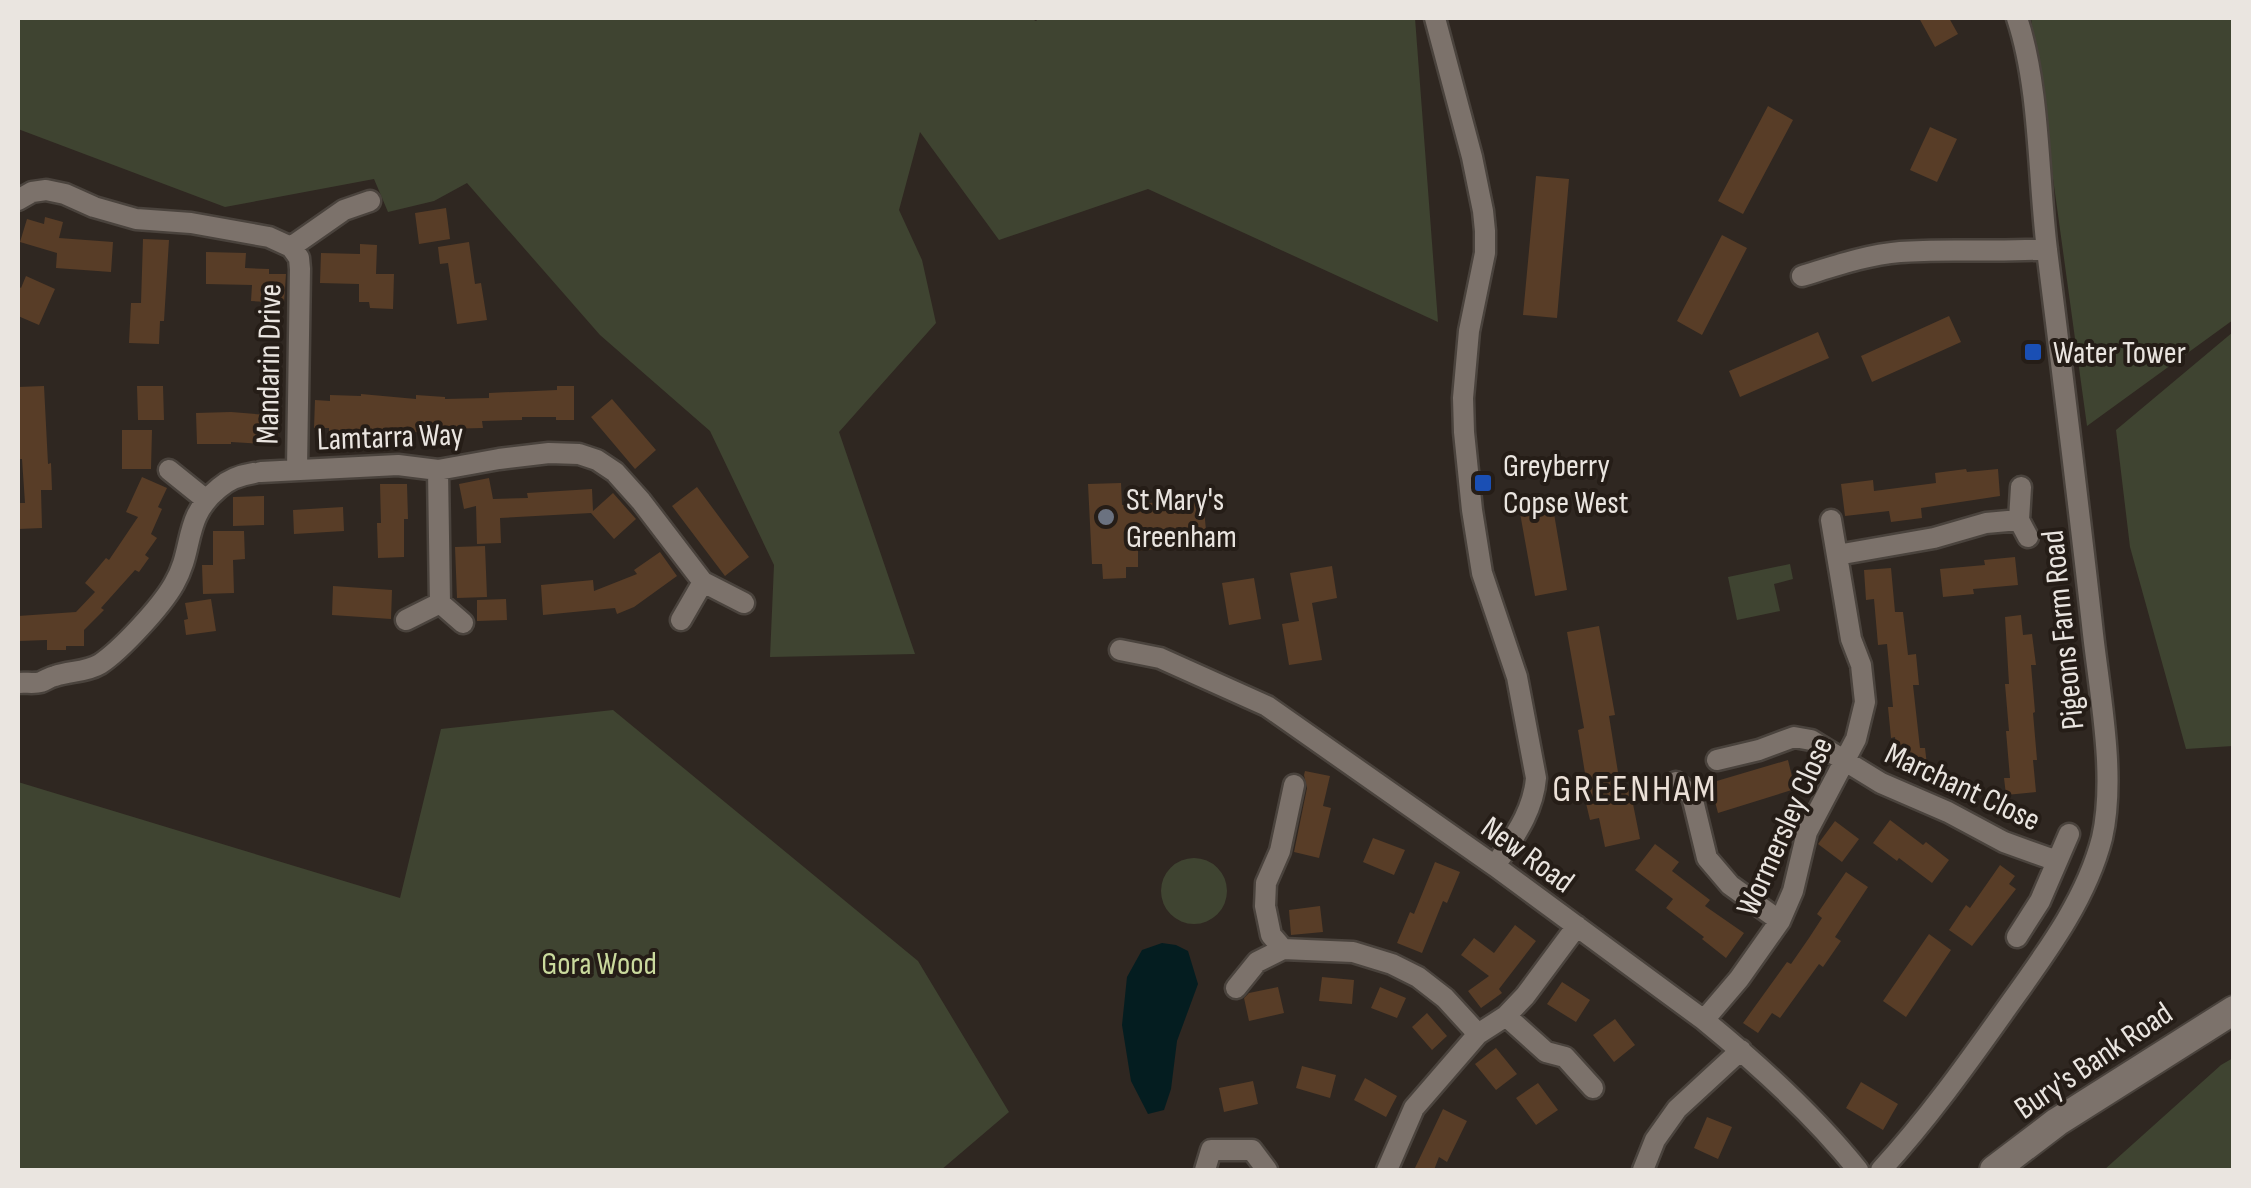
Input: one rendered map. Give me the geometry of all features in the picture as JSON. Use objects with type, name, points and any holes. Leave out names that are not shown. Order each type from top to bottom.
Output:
[{"type":"street","points":[[1435,18],[1484,212],[1484,252],[1469,330],[1463,398],[1472,510],[1482,572],[1517,677],[1536,778],[1526,818],[1495,866]]},
{"type":"street","name":"Pigeons Farm Road","points":[[1881,1170],[1906,1144],[1982,1042],[2061,927],[2088,878],[2106,814],[2108,782],[2068,405],[2047,249],[2031,82],[2017,18]]},
{"type":"street","name":"Mandarin Drive","points":[[18,200],[46,190],[136,219],[191,222],[269,237],[291,246],[300,268],[297,469]]},
{"type":"street","points":[[291,246],[344,210],[370,201]]},
{"type":"street","points":[[1802,276],[1860,258],[1898,252],[2047,249]]},
{"type":"street","name":"Lamtarra Way","points":[[205,500],[225,483],[258,472],[398,465],[438,470],[550,453],[579,454],[615,472],[642,501],[702,582],[744,603]]},
{"type":"street","points":[[18,682],[40,682],[102,663],[157,608],[182,567],[193,519],[205,500],[169,470]]},
{"type":"street","points":[[438,470],[440,604],[463,623]]},
{"type":"street","points":[[1837,555],[1934,538],[1986,522],[2024,528],[2021,486]]},
{"type":"street","name":"Wormersley Close","points":[[1704,1020],[1780,921],[1793,891],[1807,832],[1856,739],[1865,702],[1861,666],[1851,639],[1831,520]]},
{"type":"street","points":[[682,620],[702,582]]},
{"type":"street","points":[[406,620],[440,604]]},
{"type":"street","name":"New Road","points":[[1120,650],[1160,658],[1266,706],[1495,866],[1741,1050],[1858,1170]]},
{"type":"street","name":"Marchant Close","points":[[1717,760],[1794,737],[1811,740],[1881,783],[2004,842],[2057,860]]},
{"type":"street","points":[[1676,782],[1692,796],[1707,858],[1730,885],[1780,921]]},
{"type":"street","points":[[1282,949],[1271,934],[1265,906],[1266,883],[1280,852],[1294,786]]},
{"type":"street","name":"Marchant Close","points":[[2018,937],[2040,901],[2068,834]]},
{"type":"street","points":[[1386,1170],[1414,1108],[1478,1034],[1506,1016],[1526,996],[1577,926]]},
{"type":"street","points":[[1236,988],[1257,962],[1282,949],[1353,952],[1418,976],[1446,998],[1478,1034]]},
{"type":"street","name":"Bury's Bank Road","points":[[1994,1170],[2057,1122],[2234,1010]]},
{"type":"street","points":[[1506,1016],[1546,1052],[1566,1057],[1593,1088]]},
{"type":"street","points":[[1643,1170],[1655,1140],[1677,1109],[1741,1050]]},
{"type":"street","points":[[1205,1170],[1211,1150],[1252,1150],[1267,1170]]},
{"type":"green space","points":[[18,18],[1415,18],[1438,322],[1148,189],[999,240],[920,132],[899,210],[922,260],[936,323],[839,432],[915,654],[770,657],[774,565],[710,431],[600,335],[467,183],[434,201],[388,212],[374,179],[225,207],[18,129]]},
{"type":"green space","points":[[2031,18],[2233,18],[2233,320],[2087,426]]},
{"type":"green space","points":[[2233,332],[2233,746],[2186,749],[2130,547],[2116,430]]},
{"type":"green space","points":[[1790,564],[1793,579],[1774,584],[1780,611],[1737,620],[1728,577]]},
{"type":"green space","name":"Gora Wood","points":[[613,710],[918,961],[1009,1112],[941,1170],[18,1170],[18,782],[400,898],[441,729]]},
{"type":"green space","points":[[1194,858],[1217,868],[1227,891],[1217,914],[1194,924],[1171,914],[1161,891],[1171,868]]},
{"type":"green space","points":[[2233,1058],[2233,1170],[2104,1170],[2221,1065]]},
{"type":"water","points":[[1162,943],[1188,951],[1198,984],[1177,1041],[1164,1110],[1148,1114],[1131,1081],[1122,1025],[1127,977],[1142,950]]},
{"type":"building","points":[[1919,18],[1949,18],[1958,34],[1935,47]]},
{"type":"building","points":[[1768,106],[1793,120],[1743,214],[1718,201]]},
{"type":"building","points":[[1930,127],[1957,139],[1937,182],[1910,170]]},
{"type":"building","points":[[1536,176],[1569,179],[1557,318],[1523,315]]},
{"type":"building","points":[[446,208],[450,239],[419,244],[415,213]]},
{"type":"building","points":[[45,217],[63,222],[59,238],[113,242],[111,272],[56,268],[57,253],[20,242],[27,219],[44,224]]},
{"type":"building","points":[[1722,235],[1747,248],[1702,335],[1677,321]]},
{"type":"building","points":[[143,239],[169,240],[159,344],[129,343],[131,303],[141,303]]},
{"type":"building","points":[[469,242],[475,284],[481,283],[487,320],[457,324],[448,263],[440,264],[438,247]]},
{"type":"building","points":[[360,244],[377,245],[376,274],[394,274],[393,309],[370,308],[369,302],[359,302],[359,284],[320,283],[321,253],[360,254]]},
{"type":"building","points":[[206,252],[246,253],[245,268],[286,274],[284,303],[251,301],[252,285],[206,284]]},
{"type":"building","points":[[26,276],[55,289],[39,325],[18,316],[18,286],[21,288]]},
{"type":"building","points":[[1949,316],[1961,342],[1872,382],[1861,356]]},
{"type":"building","points":[[1818,332],[1829,358],[1740,397],[1729,371]]},
{"type":"building","points":[[44,386],[52,490],[41,490],[42,528],[18,529],[18,503],[25,503],[22,459],[18,459],[18,387]]},
{"type":"building","points":[[137,386],[163,386],[164,420],[138,420]]},
{"type":"building","points":[[557,386],[574,386],[574,420],[522,417],[482,421],[483,428],[443,429],[442,434],[314,428],[315,400],[330,401],[330,395],[489,398],[489,393],[557,390]]},
{"type":"building","points":[[612,399],[656,450],[635,469],[591,417]]},
{"type":"building","points":[[196,413],[280,416],[278,445],[197,444]]},
{"type":"building","points":[[122,430],[152,430],[151,469],[122,469]]},
{"type":"building","points":[[1998,469],[2000,496],[1921,508],[1922,518],[1891,522],[1889,511],[1845,516],[1841,484],[1873,480],[1874,491],[1936,483],[1935,473]]},
{"type":"building","points":[[142,477],[167,488],[151,534],[157,538],[139,572],[135,570],[84,630],[84,646],[47,650],[47,640],[18,641],[18,616],[76,612],[95,592],[85,583],[106,558],[109,560],[138,517],[126,512]]},
{"type":"building","points":[[489,478],[493,499],[592,489],[593,511],[613,493],[636,519],[614,539],[591,513],[500,518],[501,543],[477,544],[476,506],[464,509],[459,484]]},
{"type":"building","points":[[1121,483],[1122,505],[1203,499],[1206,530],[1174,532],[1175,547],[1138,551],[1138,567],[1126,567],[1126,578],[1103,579],[1102,564],[1092,564],[1088,484]]},
{"type":"building","points":[[380,484],[407,484],[404,557],[378,558]]},
{"type":"building","points":[[697,487],[749,557],[725,576],[672,506]]},
{"type":"building","points":[[264,496],[264,525],[233,526],[233,497]]},
{"type":"building","points":[[1551,496],[1567,590],[1535,596],[1518,502]]},
{"type":"building","points":[[343,507],[344,531],[294,534],[293,510]]},
{"type":"building","points":[[213,531],[244,531],[245,559],[233,560],[234,593],[203,594],[202,565],[213,565]]},
{"type":"building","points":[[485,546],[487,597],[457,598],[455,547]]},
{"type":"building","points":[[660,552],[677,576],[634,607],[617,614],[615,608],[543,615],[541,585],[593,580],[594,591],[637,574],[634,570]]},
{"type":"building","points":[[2015,557],[2018,585],[1973,589],[1974,594],[1943,597],[1940,569],[1985,565],[1984,560]]},
{"type":"building","points":[[1332,566],[1337,598],[1312,603],[1322,660],[1289,665],[1282,624],[1299,621],[1290,573]]},
{"type":"building","points":[[1891,568],[1895,612],[1903,612],[1908,655],[1916,654],[1919,685],[1913,685],[1920,748],[1925,748],[1927,765],[1898,768],[1895,737],[1891,738],[1888,707],[1893,707],[1887,644],[1878,645],[1874,599],[1866,600],[1864,570]]},
{"type":"building","points":[[1254,578],[1261,619],[1229,625],[1222,583]]},
{"type":"building","points":[[333,586],[392,590],[391,619],[332,615]]},
{"type":"building","points":[[211,599],[216,631],[186,635],[185,603]]},
{"type":"building","points":[[506,599],[507,620],[477,621],[477,600]]},
{"type":"building","points":[[2021,615],[2023,635],[2032,634],[2036,665],[2031,665],[2036,792],[2006,795],[2004,778],[2010,778],[2005,617]]},
{"type":"building","points":[[1599,626],[1615,715],[1609,716],[1621,791],[1630,789],[1640,839],[1605,847],[1599,818],[1590,820],[1585,799],[1589,798],[1578,730],[1584,728],[1567,632]]},
{"type":"building","points":[[1788,760],[1795,789],[1718,813],[1710,783]]},
{"type":"building","points":[[1305,771],[1330,776],[1323,806],[1331,808],[1319,858],[1294,852],[1307,788]]},
{"type":"building","points":[[1890,820],[1949,860],[1932,883],[1873,843]]},
{"type":"building","points":[[1835,821],[1859,839],[1842,862],[1818,844]]},
{"type":"building","points":[[1373,838],[1405,850],[1394,875],[1363,862]]},
{"type":"building","points":[[1655,844],[1679,862],[1672,871],[1710,900],[1705,906],[1744,933],[1726,958],[1666,908],[1673,899],[1635,870]]},
{"type":"building","points":[[1435,862],[1460,872],[1447,903],[1443,901],[1422,953],[1397,943],[1410,912],[1414,914]]},
{"type":"building","points":[[2000,865],[2015,876],[2009,884],[2016,889],[1972,946],[1949,930]]},
{"type":"building","points":[[1846,872],[1868,887],[1835,937],[1841,941],[1780,1018],[1772,1013],[1758,1033],[1743,1023],[1809,938],[1822,918],[1817,914]]},
{"type":"building","points":[[1320,906],[1323,932],[1291,935],[1289,910]]},
{"type":"building","points":[[1515,925],[1536,941],[1499,989],[1502,993],[1481,1008],[1468,991],[1489,976],[1461,955],[1474,938],[1494,953]]},
{"type":"building","points":[[1929,934],[1951,950],[1906,1017],[1883,1001]]},
{"type":"building","points":[[1322,977],[1354,980],[1352,1004],[1319,1001]]},
{"type":"building","points":[[1562,982],[1590,1000],[1576,1022],[1547,1004]]},
{"type":"building","points":[[1278,987],[1284,1013],[1249,1021],[1244,998],[1249,993]]},
{"type":"building","points":[[1380,987],[1406,998],[1397,1018],[1371,1008]]},
{"type":"building","points":[[1427,1013],[1447,1036],[1432,1050],[1412,1027]]},
{"type":"building","points":[[1615,1019],[1635,1045],[1614,1062],[1593,1035]]},
{"type":"building","points":[[1496,1048],[1517,1074],[1496,1090],[1475,1064]]},
{"type":"building","points":[[1302,1066],[1336,1075],[1330,1098],[1296,1088]]},
{"type":"building","points":[[1365,1078],[1397,1096],[1386,1117],[1354,1100]]},
{"type":"building","points":[[1253,1081],[1258,1104],[1224,1112],[1219,1088]]},
{"type":"building","points":[[1861,1082],[1898,1104],[1883,1130],[1846,1108]]},
{"type":"building","points":[[1538,1083],[1558,1110],[1536,1125],[1516,1098]]},
{"type":"building","points":[[1443,1109],[1467,1121],[1447,1162],[1439,1157],[1434,1170],[1414,1170]]},
{"type":"building","points":[[1707,1117],[1732,1127],[1718,1159],[1694,1148]]},
{"type":"place","name":"Water Tower","points":[[2033,352]]},
{"type":"place","name":"Greyberry Copse West","points":[[1483,483]]},
{"type":"place","name":"St Mary's Greenham","points":[[1106,517]]},
{"type":"district","name":"GREENHAM","points":[[1635,788]]}]
